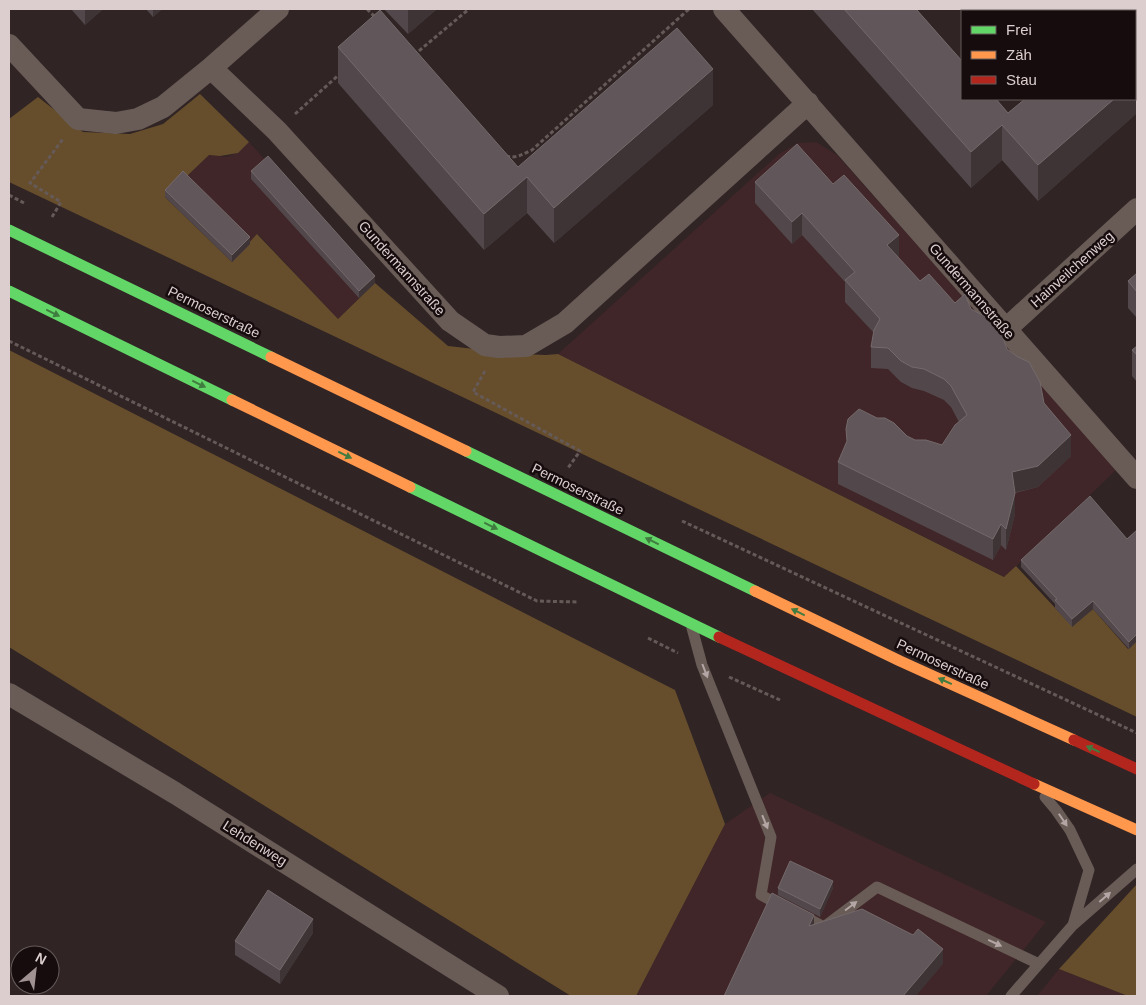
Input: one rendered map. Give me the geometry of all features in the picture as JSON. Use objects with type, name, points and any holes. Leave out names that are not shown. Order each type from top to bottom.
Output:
[{"type":"main road","name":"Permoserstraße","points":[[9,230],[900,661],[1137,769]]},
{"type":"main road","points":[[9,291],[691,624],[1137,830]]},
{"type":"street","points":[[9,45],[78,119],[116,122],[138,119],[163,107],[278,9]]},
{"type":"street","name":"Gundermannstraße","points":[[724,9],[1137,478]]},
{"type":"street","name":"Gundermannstraße","points":[[211,68],[276,131],[450,321],[485,345],[499,347],[526,346],[565,322],[808,103]]},
{"type":"street","name":"Hainveilchenweg","points":[[1006,329],[1137,209]]},
{"type":"street","name":"Lehdenweg","points":[[9,694],[184,798],[498,996]]},
{"type":"lane","points":[[691,624],[702,665],[771,837],[761,895],[824,927],[877,887],[1038,964]]},
{"type":"lane","points":[[1032,783],[1056,810],[1070,830],[1089,870],[1073,925]]},
{"type":"lane","points":[[1011,996],[1073,925],[1137,869]]},
{"type":"path","points":[[367,9],[375,18]]},
{"type":"path","points":[[412,57],[469,9]]},
{"type":"path","points":[[503,154],[508,157],[520,156],[532,150],[689,9]]},
{"type":"path","points":[[276,131],[341,72]]},
{"type":"path","points":[[44,213],[52,217],[61,202],[30,183],[78,119]]},
{"type":"path","points":[[9,195],[26,204]]},
{"type":"path","points":[[9,341],[537,601],[577,602],[586,606]]},
{"type":"path","points":[[499,347],[473,392],[580,450],[568,468]]},
{"type":"path","points":[[676,518],[1137,733]]},
{"type":"path","points":[[640,634],[702,665],[783,701]]},
{"type":"shaded area","points":[[200,94],[249,142],[238,153],[220,156],[209,155],[165,197],[232,262],[257,234],[338,319],[375,283],[448,346],[518,354],[558,354],[1004,577],[1016,566],[1072,626],[1093,609],[1128,649],[1137,641],[1137,717],[9,182],[9,119],[38,97],[83,132],[130,134],[163,124]]},
{"type":"shaded area","points":[[249,142],[375,283],[338,319],[258,234],[250,244],[165,197],[209,155],[226,157],[238,153]]},
{"type":"shaded area","points":[[816,142],[837,155],[1117,469],[1005,577],[558,354],[779,154],[798,143]]},
{"type":"shaded area","points":[[9,350],[675,690],[725,824],[636,996],[571,996],[9,647]]},
{"type":"shaded area","points":[[770,793],[1046,922],[986,996],[636,996],[725,824]]},
{"type":"shaded area","points":[[1137,884],[1137,996],[1128,996],[1059,969]]},
{"type":"shaded area","points":[[1059,969],[1128,996],[1037,996]]},
{"type":"building","points":[[844,9],[916,9],[961,60],[961,100],[997,100],[1008,113],[1024,100],[1113,100],[1038,165],[1002,125],[971,152]]},
{"type":"building","points":[[1137,9],[1136,79],[1136,10],[1126,10]]},
{"type":"building","points":[[380,10],[518,167],[677,28],[713,69],[554,208],[527,177],[484,214],[338,47]]},
{"type":"building","points":[[797,144],[833,184],[844,175],[899,235],[887,245],[920,281],[929,274],[955,303],[965,294],[971,309],[992,320],[1000,330],[1007,349],[1029,362],[1040,382],[1044,403],[1071,435],[1038,466],[1012,472],[1015,493],[1006,529],[1001,524],[993,539],[838,462],[847,441],[846,429],[848,419],[859,409],[877,418],[885,418],[894,423],[907,436],[915,440],[926,440],[942,445],[955,425],[967,415],[951,386],[944,379],[924,369],[912,367],[901,361],[888,348],[871,347],[874,330],[880,319],[845,280],[855,272],[802,213],[792,222],[755,182]]},
{"type":"building","points":[[268,156],[375,276],[359,291],[251,171]]},
{"type":"building","points":[[183,171],[250,237],[232,255],[165,190]]},
{"type":"building","points":[[1137,273],[1137,292],[1128,281]]},
{"type":"building","points":[[1137,346],[1137,355],[1132,350]]},
{"type":"building","points":[[1090,496],[1127,539],[1137,530],[1137,634],[1129,642],[1093,601],[1072,619],[1055,600],[1057,599],[1021,560]]},
{"type":"building","points":[[790,861],[833,881],[820,909],[778,888]]},
{"type":"building","points":[[268,890],[313,919],[280,970],[235,941]]},
{"type":"building","points":[[772,893],[814,915],[809,926],[862,909],[913,935],[918,929],[943,949],[903,996],[724,996]]},
{"type":"traffic: fast","points":[[9,230],[271,357]]},
{"type":"traffic: fast","points":[[9,291],[232,400]]},
{"type":"traffic: fast","points":[[466,451],[755,591]]},
{"type":"traffic: fast","points":[[410,487],[719,637]]},
{"type":"traffic: slow","points":[[271,357],[466,451]]},
{"type":"traffic: slow","points":[[232,400],[410,487]]},
{"type":"traffic: slow","points":[[755,591],[900,661],[1074,740]]},
{"type":"traffic: slow","points":[[1034,784],[1137,830]]},
{"type":"traffic: jam","points":[[719,637],[1034,784]]},
{"type":"traffic: jam","points":[[1074,740],[1137,769]]}]
